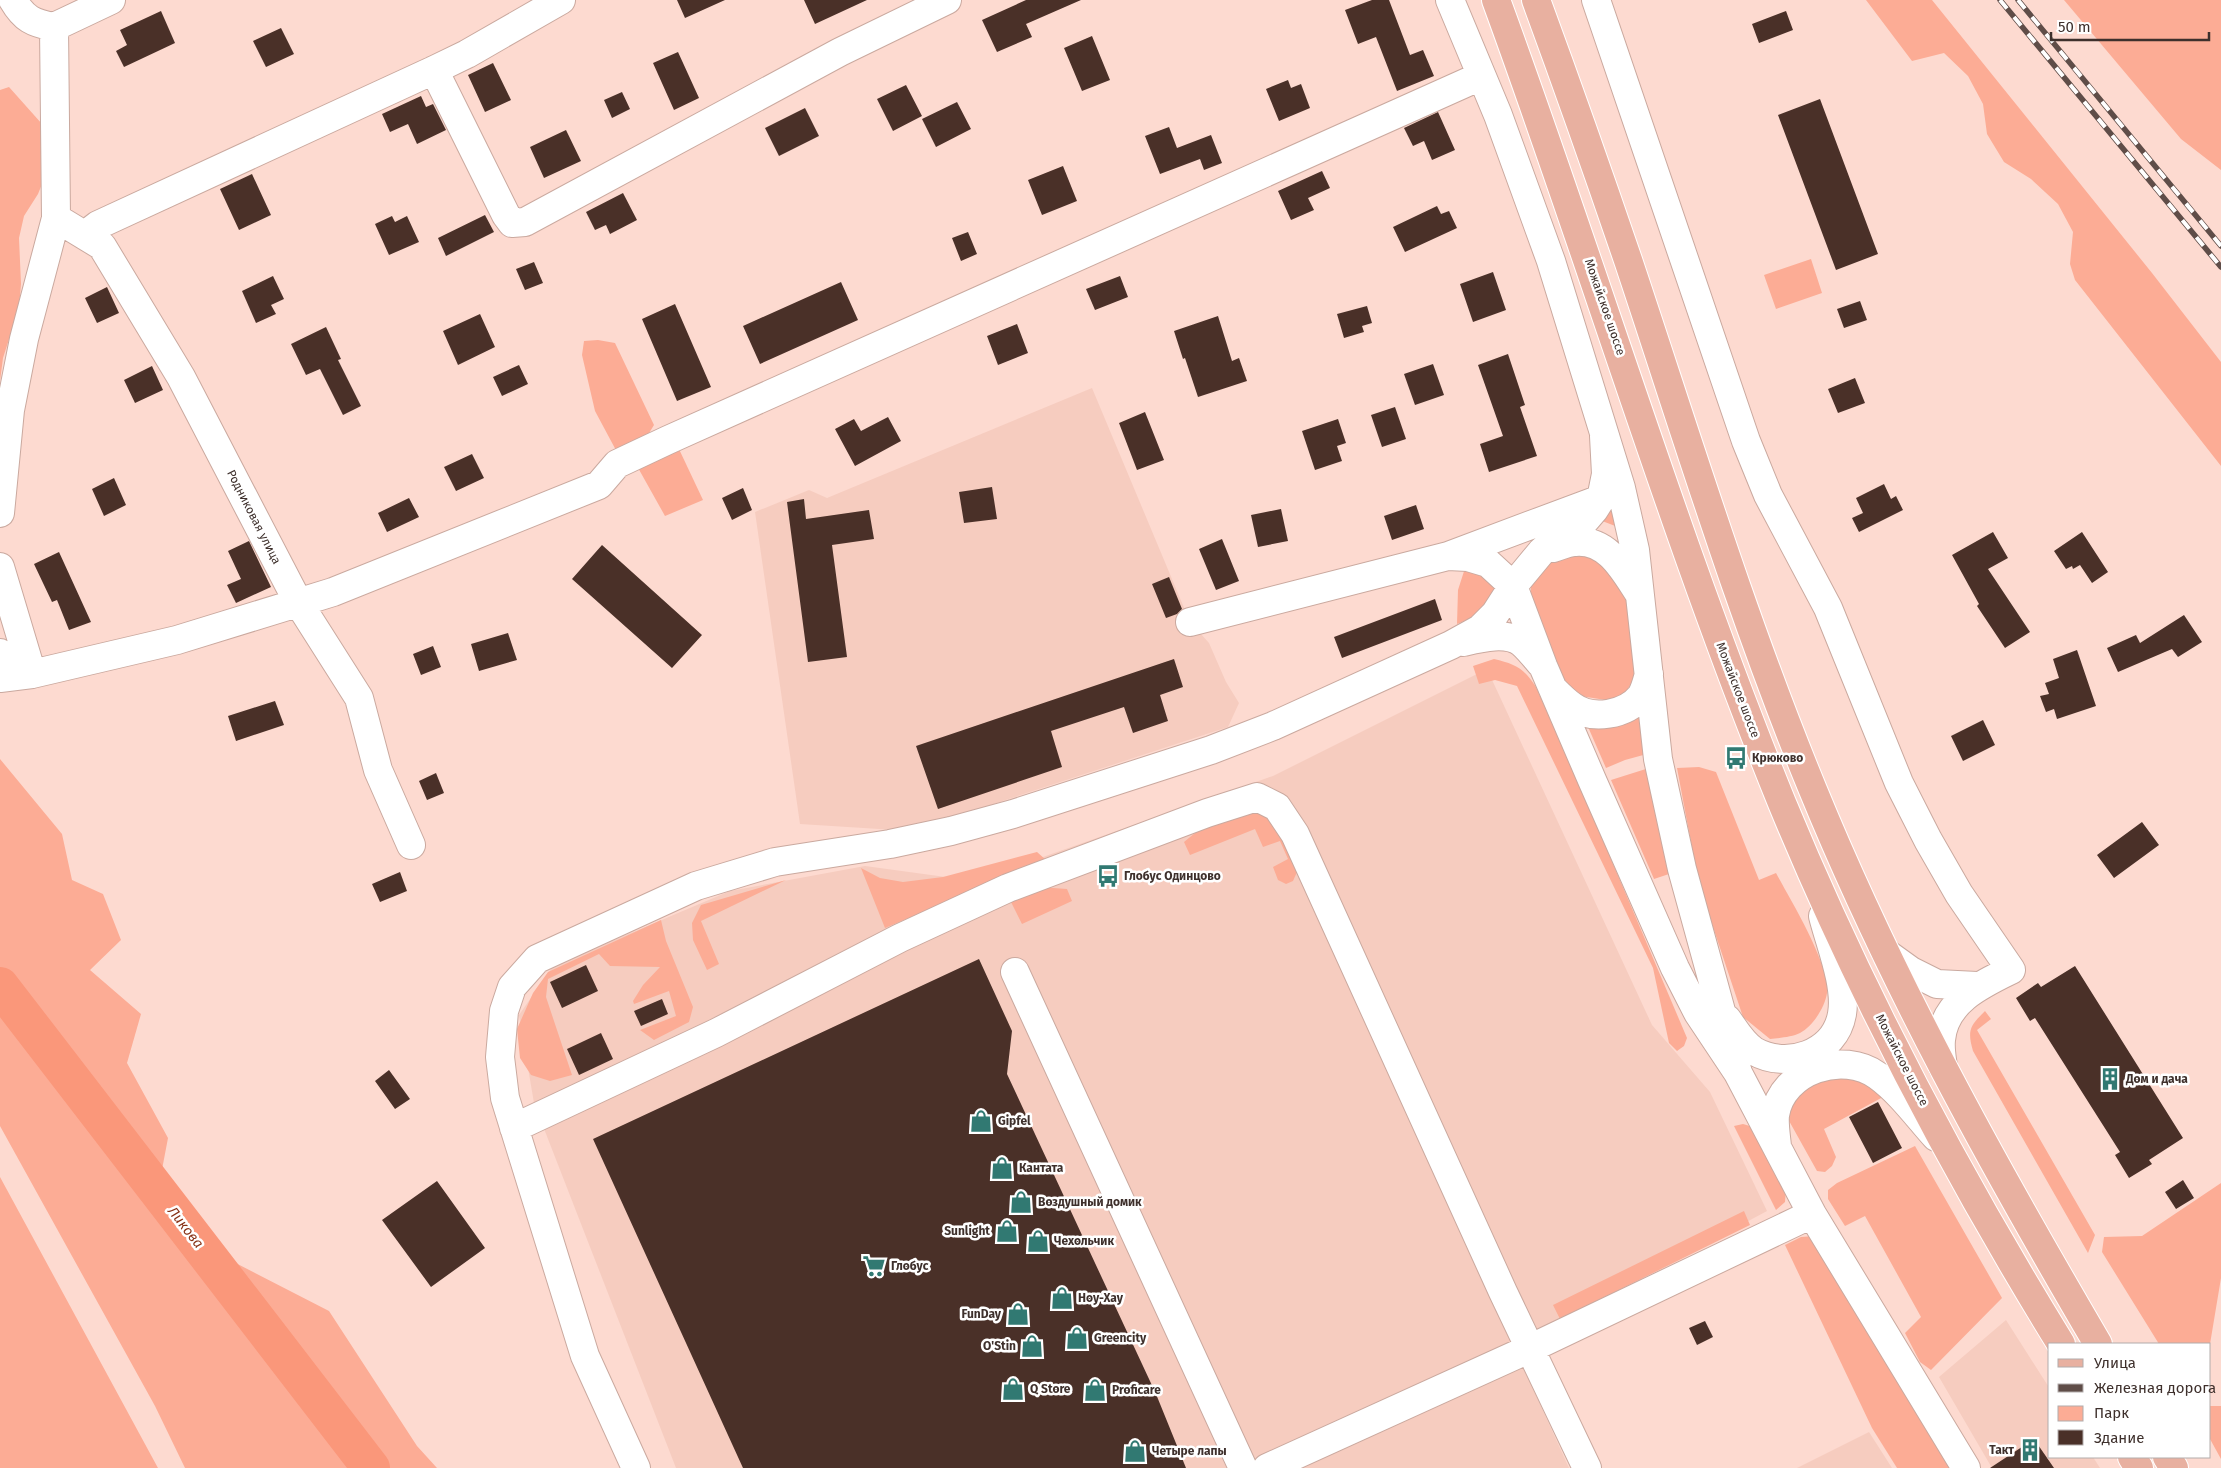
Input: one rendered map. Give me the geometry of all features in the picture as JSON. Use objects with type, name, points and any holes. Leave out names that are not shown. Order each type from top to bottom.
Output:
[{"type":"main road","name":"Можайское шоссе","points":[[1496,0],[1579,233],[1693,570],[1740,697],[1811,868],[1886,1028],[1947,1148],[2060,1343]]},
{"type":"main road","points":[[1536,0],[1625,251],[1726,558],[1768,677],[1814,793],[1886,953],[1943,1068],[1976,1132],[2097,1343]]},
{"type":"street","points":[[13,0],[18,9],[33,23],[54,27],[111,0]]},
{"type":"street","points":[[84,235],[98,225],[467,54],[561,0]]},
{"type":"street","points":[[434,70],[506,216],[512,223],[525,222],[840,52],[947,0]]},
{"type":"street","points":[[1450,0],[1482,76],[1551,261],[1621,488],[1635,550],[1642,598],[1658,759],[1682,869],[1738,1073]]},
{"type":"street","points":[[1596,0],[1746,441],[1768,495],[1828,608],[1899,783],[1928,840],[1959,894],[2011,970],[1977,986],[1947,1016],[1941,1041],[1943,1068]]},
{"type":"street","points":[[0,513],[12,401],[24,339],[56,218],[54,27]]},
{"type":"street","points":[[0,678],[32,674],[177,640],[333,592],[599,485],[617,464],[677,436],[1482,76]]},
{"type":"street","name":"Родниковая улица","points":[[56,218],[102,246],[181,377],[298,602],[359,698],[378,770],[411,845]]},
{"type":"street","points":[[636,1468],[585,1356],[504,1098],[500,1057],[504,1011],[512,987],[536,959],[696,886],[775,862],[890,844],[951,831],[1013,814],[1211,750],[1273,726],[1452,645],[1480,629],[1494,614],[1513,586],[1542,551],[1582,524],[1594,510],[1601,499],[1606,474],[1604,436]]},
{"type":"street","points":[[1190,622],[1448,556],[1601,499]]},
{"type":"street","points":[[1542,551],[1575,542],[1592,542],[1608,551],[1642,598]]},
{"type":"street","points":[[1448,556],[1468,557],[1488,563],[1513,586],[1548,678],[1675,968],[1698,1013],[1738,1073],[1812,1214],[1966,1468]]},
{"type":"street","points":[[0,567],[32,674]]},
{"type":"street","points":[[1452,645],[1484,636],[1502,637],[1520,642],[1573,708],[1590,714],[1620,711],[1633,704],[1642,695],[1649,674]]},
{"type":"street","points":[[0,653],[32,674]]},
{"type":"street","points":[[514,1128],[716,1033],[900,938],[1008,888],[1207,813],[1257,798],[1277,807],[1295,834],[1529,1349],[1587,1468]]},
{"type":"street","points":[[1718,1003],[1742,1041],[1753,1050],[1765,1056],[1779,1060],[1793,1060],[1819,1049],[1829,1040],[1837,1028],[1842,1015],[1843,1001],[1811,868]]},
{"type":"street","points":[[1886,953],[1911,971],[1937,984],[1977,986]]},
{"type":"street","points":[[1015,972],[1243,1468]]},
{"type":"street","points":[[1777,1147],[1775,1115],[1781,1100],[1790,1087],[1802,1076],[1817,1068],[1831,1064],[1847,1064],[1863,1068],[1878,1075],[1947,1148]]},
{"type":"street","points":[[1267,1468],[1529,1349],[1812,1214]]},
{"type":"shaded area","points":[[1092,388],[1190,622],[1209,643],[1226,682],[1239,703],[1228,727],[911,831],[800,824],[755,512],[809,490],[827,498]]},
{"type":"shaded area","points":[[1487,669],[1652,1025],[1710,1092],[1767,1211],[1514,1347],[1569,1468],[676,1468],[534,1103],[519,1015],[553,966],[730,891],[865,866],[975,881],[1273,776]]},
{"type":"shaded area","points":[[2006,1320],[2048,1386],[2048,1458],[2094,1458],[2100,1468],[1992,1468],[1939,1377]]},
{"type":"shaded area","points":[[1869,1432],[1892,1468],[1797,1468]]},
{"type":"green space","points":[[1866,0],[1932,0],[2152,273],[2221,362],[2221,466],[2075,280],[2070,264],[2073,232],[2058,204],[2031,179],[2004,162],[1987,134],[1983,104],[1968,76],[1944,53],[1912,61]]},
{"type":"green space","points":[[2064,0],[2221,0],[2221,170],[2181,139]]},
{"type":"green space","points":[[9,87],[42,124],[48,169],[38,194],[24,216],[19,238],[21,284],[19,308],[3,358],[0,381],[0,90]]},
{"type":"green space","points":[[1811,259],[1822,293],[1776,309],[1764,275]]},
{"type":"green space","points":[[598,340],[615,343],[654,425],[646,438],[618,454],[595,411],[582,355],[584,341]]},
{"type":"green space","points":[[678,447],[703,500],[665,516],[637,466]]},
{"type":"green space","points":[[1607,496],[1623,529],[1597,519]]},
{"type":"green space","points":[[1569,553],[1595,555],[1625,587],[1639,670],[1626,692],[1612,701],[1574,695],[1559,676],[1531,614],[1531,584],[1543,563]]},
{"type":"green space","points":[[1466,565],[1496,579],[1495,588],[1490,603],[1486,608],[1474,617],[1457,624],[1458,590]]},
{"type":"green space","points":[[1494,659],[1508,663],[1523,671],[1536,687],[1687,1038],[1684,1046],[1677,1051],[1669,1043],[1653,968],[1517,686],[1495,680],[1479,684],[1473,666]]},
{"type":"green space","points":[[1640,709],[1647,754],[1606,768],[1585,720]]},
{"type":"green space","points":[[0,759],[62,834],[72,880],[103,894],[121,940],[90,970],[141,1014],[127,1063],[168,1138],[160,1180],[186,1232],[222,1256],[329,1311],[417,1446],[437,1468],[185,1468],[155,1406],[0,1126]]},
{"type":"green space","points":[[1699,767],[1716,772],[1759,880],[1776,873],[1808,933],[1823,967],[1827,981],[1827,993],[1824,1004],[1814,1021],[1800,1033],[1770,1039],[1743,1017],[1699,885],[1677,768]]},
{"type":"green space","points":[[1649,768],[1672,873],[1654,879],[1611,780]]},
{"type":"green space","points":[[1247,812],[1266,814],[1271,817],[1278,827],[1297,872],[1293,881],[1286,884],[1278,880],[1273,867],[1288,859],[1280,841],[1263,847],[1255,829],[1190,855],[1184,842],[1206,824]]},
{"type":"green space","points":[[1037,852],[1046,860],[885,928],[861,868],[880,878],[903,882],[943,877]]},
{"type":"green space","points":[[786,880],[701,921],[719,964],[707,970],[693,940],[692,923],[701,905]]},
{"type":"green space","points":[[1039,887],[1067,889],[1072,901],[1022,924],[1009,898]]},
{"type":"green space","points":[[661,920],[666,941],[693,1007],[689,1022],[654,1040],[640,1030],[676,1016],[669,991],[634,1004],[633,1001],[643,985],[660,967],[610,966],[599,954],[548,979],[546,997],[572,1075],[550,1081],[531,1075],[520,1058],[517,1029],[533,993],[548,972]]},
{"type":"green space","points":[[1985,1011],[1991,1019],[1977,1030],[2095,1235],[2088,1253],[1973,1051],[1970,1038],[1971,1029]]},
{"type":"green space","points":[[1814,1076],[1858,1078],[1883,1097],[1824,1129],[1836,1157],[1832,1166],[1825,1172],[1817,1171],[1788,1119],[1787,1098]]},
{"type":"green space","points":[[1743,1124],[1753,1127],[1786,1189],[1785,1202],[1776,1210],[1734,1126]]},
{"type":"green space","points":[[1915,1146],[2002,1298],[1931,1370],[1920,1362],[1905,1333],[1921,1317],[1865,1216],[1845,1226],[1828,1199],[1828,1190],[1837,1183]]},
{"type":"green space","points":[[0,1177],[158,1468],[0,1468]]},
{"type":"green space","points":[[2221,1183],[2221,1278],[2210,1343],[2158,1343],[2102,1252],[2104,1237],[2142,1236]]},
{"type":"green space","points":[[1744,1211],[1750,1225],[1560,1319],[1553,1305]]},
{"type":"green space","points":[[1814,1236],[1959,1468],[1897,1468],[1872,1428],[1785,1245],[1801,1237]]},
{"type":"green space","points":[[2211,1406],[2221,1406],[2221,1459],[2211,1441]]},
{"type":"building","points":[[677,0],[725,0],[685,18]]},
{"type":"building","points":[[804,0],[867,0],[815,24]]},
{"type":"building","points":[[1026,0],[1081,0],[1026,24],[1032,37],[997,52],[982,20]]},
{"type":"building","points":[[1372,0],[1389,0],[1410,55],[1423,50],[1434,76],[1397,91],[1376,37],[1358,44],[1345,10]]},
{"type":"building","points":[[161,11],[175,43],[124,67],[116,51],[127,45],[120,30]]},
{"type":"building","points":[[1786,11],[1793,30],[1759,43],[1752,24]]},
{"type":"building","points":[[281,28],[294,54],[266,67],[253,41]]},
{"type":"building","points":[[1092,36],[1110,80],[1082,91],[1064,48]]},
{"type":"building","points":[[678,52],[699,98],[674,110],[653,63]]},
{"type":"building","points":[[493,63],[511,100],[485,112],[468,75]]},
{"type":"building","points":[[1288,80],[1291,88],[1301,84],[1310,108],[1279,121],[1266,89]]},
{"type":"building","points":[[906,85],[922,116],[893,131],[877,99]]},
{"type":"building","points":[[622,92],[630,109],[612,118],[604,100]]},
{"type":"building","points":[[421,96],[426,107],[433,104],[446,130],[417,144],[408,124],[390,132],[382,114]]},
{"type":"building","points":[[1820,99],[1878,254],[1836,270],[1778,115]]},
{"type":"building","points":[[957,102],[971,129],[936,147],[922,119]]},
{"type":"building","points":[[805,108],[819,136],[779,156],[765,128]]},
{"type":"building","points":[[1438,112],[1455,150],[1432,160],[1424,141],[1413,146],[1404,128]]},
{"type":"building","points":[[1169,127],[1177,148],[1211,135],[1222,163],[1204,170],[1200,159],[1160,174],[1145,136]]},
{"type":"building","points":[[566,130],[581,161],[544,178],[530,147]]},
{"type":"building","points":[[1063,166],[1077,201],[1042,215],[1028,180]]},
{"type":"building","points":[[1322,171],[1330,188],[1308,198],[1314,210],[1291,220],[1278,191]]},
{"type":"building","points":[[252,174],[271,215],[239,230],[220,189]]},
{"type":"building","points":[[623,193],[637,220],[610,234],[606,225],[595,230],[586,212]]},
{"type":"building","points":[[1437,206],[1441,214],[1449,211],[1457,228],[1405,252],[1393,227]]},
{"type":"building","points":[[485,215],[494,232],[446,256],[438,238]]},
{"type":"building","points":[[392,216],[395,222],[407,216],[419,242],[389,255],[375,224]]},
{"type":"building","points":[[968,232],[977,254],[961,261],[952,238]]},
{"type":"building","points":[[534,262],[543,283],[525,290],[516,269]]},
{"type":"building","points":[[1493,272],[1506,310],[1473,322],[1460,284]]},
{"type":"building","points":[[273,276],[284,299],[271,305],[276,314],[256,323],[242,291]]},
{"type":"building","points":[[1120,276],[1128,297],[1095,310],[1086,289]]},
{"type":"building","points":[[841,282],[858,320],[760,364],[743,326]]},
{"type":"building","points":[[107,287],[119,313],[97,323],[85,298]]},
{"type":"building","points":[[1860,301],[1867,320],[1844,328],[1837,309]]},
{"type":"building","points":[[675,304],[711,387],[677,401],[642,319]]},
{"type":"building","points":[[1367,306],[1372,323],[1362,326],[1364,332],[1344,338],[1337,314]]},
{"type":"building","points":[[480,314],[495,347],[458,365],[443,331]]},
{"type":"building","points":[[1218,316],[1232,361],[1239,358],[1247,381],[1198,397],[1174,331]]},
{"type":"building","points":[[1017,324],[1028,353],[998,365],[987,336]]},
{"type":"building","points":[[326,327],[341,359],[338,360],[361,406],[343,415],[320,369],[306,375],[291,344]]},
{"type":"building","points":[[1508,354],[1525,405],[1520,407],[1537,456],[1489,472],[1480,444],[1503,436],[1478,365]]},
{"type":"building","points":[[1433,364],[1444,395],[1415,405],[1404,374]]},
{"type":"building","points":[[519,365],[528,384],[502,396],[493,377]]},
{"type":"building","points":[[152,366],[163,390],[135,403],[124,380]]},
{"type":"building","points":[[1855,378],[1865,403],[1838,413],[1828,389]]},
{"type":"building","points":[[1395,407],[1406,439],[1382,447],[1371,415]]},
{"type":"building","points":[[1145,412],[1164,460],[1137,470],[1119,423]]},
{"type":"building","points":[[888,417],[901,441],[855,466],[835,429],[854,419],[861,431]]},
{"type":"building","points":[[1338,419],[1346,443],[1337,446],[1342,461],[1315,470],[1302,431]]},
{"type":"building","points":[[472,454],[484,478],[456,491],[444,467]]},
{"type":"building","points":[[114,478],[126,505],[104,516],[92,489]]},
{"type":"building","points":[[1884,484],[1891,499],[1896,496],[1903,510],[1859,532],[1852,518],[1863,513],[1856,498]]},
{"type":"building","points":[[992,487],[997,519],[964,523],[959,492]]},
{"type":"building","points":[[743,488],[752,510],[732,520],[722,498]]},
{"type":"building","points":[[409,498],[419,517],[387,532],[378,513]]},
{"type":"building","points":[[804,499],[806,519],[869,510],[874,539],[832,545],[847,657],[808,662],[787,502]]},
{"type":"building","points":[[1416,505],[1424,529],[1392,540],[1384,516]]},
{"type":"building","points":[[1281,509],[1288,541],[1258,547],[1251,515]]},
{"type":"building","points":[[1993,532],[2008,558],[1988,569],[2030,632],[2005,648],[1977,606],[1979,604],[1952,555]]},
{"type":"building","points":[[2082,532],[2108,572],[2092,583],[2080,565],[2073,569],[2072,566],[2066,569],[2054,551]]},
{"type":"building","points":[[1222,539],[1239,581],[1216,590],[1199,549]]},
{"type":"building","points":[[249,541],[271,587],[236,603],[227,585],[241,579],[228,551]]},
{"type":"building","points":[[602,545],[702,635],[672,668],[572,579]]},
{"type":"building","points":[[59,552],[91,622],[69,630],[57,600],[52,602],[34,564]]},
{"type":"building","points":[[1169,577],[1182,609],[1177,614],[1166,618],[1152,584]]},
{"type":"building","points":[[1435,599],[1442,620],[1342,658],[1334,637]]},
{"type":"building","points":[[2184,615],[2202,642],[2178,657],[2172,649],[2118,672],[2107,648],[2136,635],[2140,643]]},
{"type":"building","points":[[508,633],[517,660],[479,671],[471,644]]},
{"type":"building","points":[[433,646],[441,667],[421,675],[413,654]]},
{"type":"building","points":[[2077,650],[2096,706],[2057,719],[2054,709],[2046,712],[2040,696],[2049,694],[2045,683],[2059,678],[2053,659]]},
{"type":"building","points":[[1174,659],[1183,687],[1160,695],[1168,721],[1133,733],[1124,707],[1051,731],[1062,767],[938,809],[916,746]]},
{"type":"building","points":[[275,701],[284,725],[236,741],[228,716]]},
{"type":"building","points":[[1983,720],[1995,745],[1963,761],[1951,736]]},
{"type":"building","points":[[436,773],[444,793],[427,800],[419,781]]},
{"type":"building","points":[[2142,822],[2159,845],[2114,878],[2097,855]]},
{"type":"building","points":[[400,872],[407,891],[380,902],[372,884]]},
{"type":"building","name":"Глобус","points":[[979,959],[1012,1031],[1007,1074],[1156,1394],[1186,1468],[743,1468],[593,1139]]},
{"type":"building","points":[[586,965],[598,991],[562,1008],[550,982]]},
{"type":"building","name":"Дом и дача","points":[[2075,966],[2183,1138],[2149,1160],[2152,1164],[2129,1178],[2115,1155],[2120,1152],[2035,1018],[2030,1021],[2016,998],[2038,983],[2041,987]]},
{"type":"building","points":[[662,999],[668,1014],[641,1026],[634,1011]]},
{"type":"building","points":[[601,1033],[613,1059],[579,1075],[567,1049]]},
{"type":"building","points":[[389,1070],[410,1099],[395,1109],[375,1081]]},
{"type":"building","points":[[1878,1102],[1902,1148],[1873,1163],[1849,1117]]},
{"type":"building","points":[[2183,1180],[2194,1198],[2176,1209],[2165,1192]]},
{"type":"building","points":[[437,1181],[485,1248],[431,1287],[382,1220]]},
{"type":"building","points":[[1705,1321],[1713,1337],[1697,1345],[1689,1328]]},
{"type":"building","name":"Такт","points":[[2034,1439],[2054,1468],[1990,1468]]},
{"type":"waterway","name":"Ликова","points":[[0,986],[371,1468]]},
{"type":"railway","points":[[2000,0],[2221,267]]},
{"type":"railway","points":[[2018,0],[2221,246]]},
{"type":"place","name":"Крюково","points":[[1736,758]]},
{"type":"place","name":"Глобус Одинцово","points":[[1108,876]]},
{"type":"place","name":"Дом и дача","points":[[2110,1079]]},
{"type":"place","name":"Gipfel","points":[[981,1121]]},
{"type":"place","name":"Кантата","points":[[1002,1168]]},
{"type":"place","name":"Воздушный домик","points":[[1021,1202]]},
{"type":"place","name":"Sunlight","points":[[1007,1231]]},
{"type":"place","name":"Чехольчик","points":[[1038,1241]]},
{"type":"place","name":"Глобус","points":[[874,1266]]},
{"type":"place","name":"Ноу-Хау","points":[[1062,1298]]},
{"type":"place","name":"FunDay","points":[[1018,1314]]},
{"type":"place","name":"Greencity","points":[[1077,1338]]},
{"type":"place","name":"O'Stin","points":[[1032,1346]]},
{"type":"place","name":"Q Store","points":[[1013,1389]]},
{"type":"place","name":"Proficare","points":[[1095,1390]]},
{"type":"place","name":"Такт","points":[[2030,1450]]},
{"type":"place","name":"Четыре лапы","points":[[1135,1451]]}]
